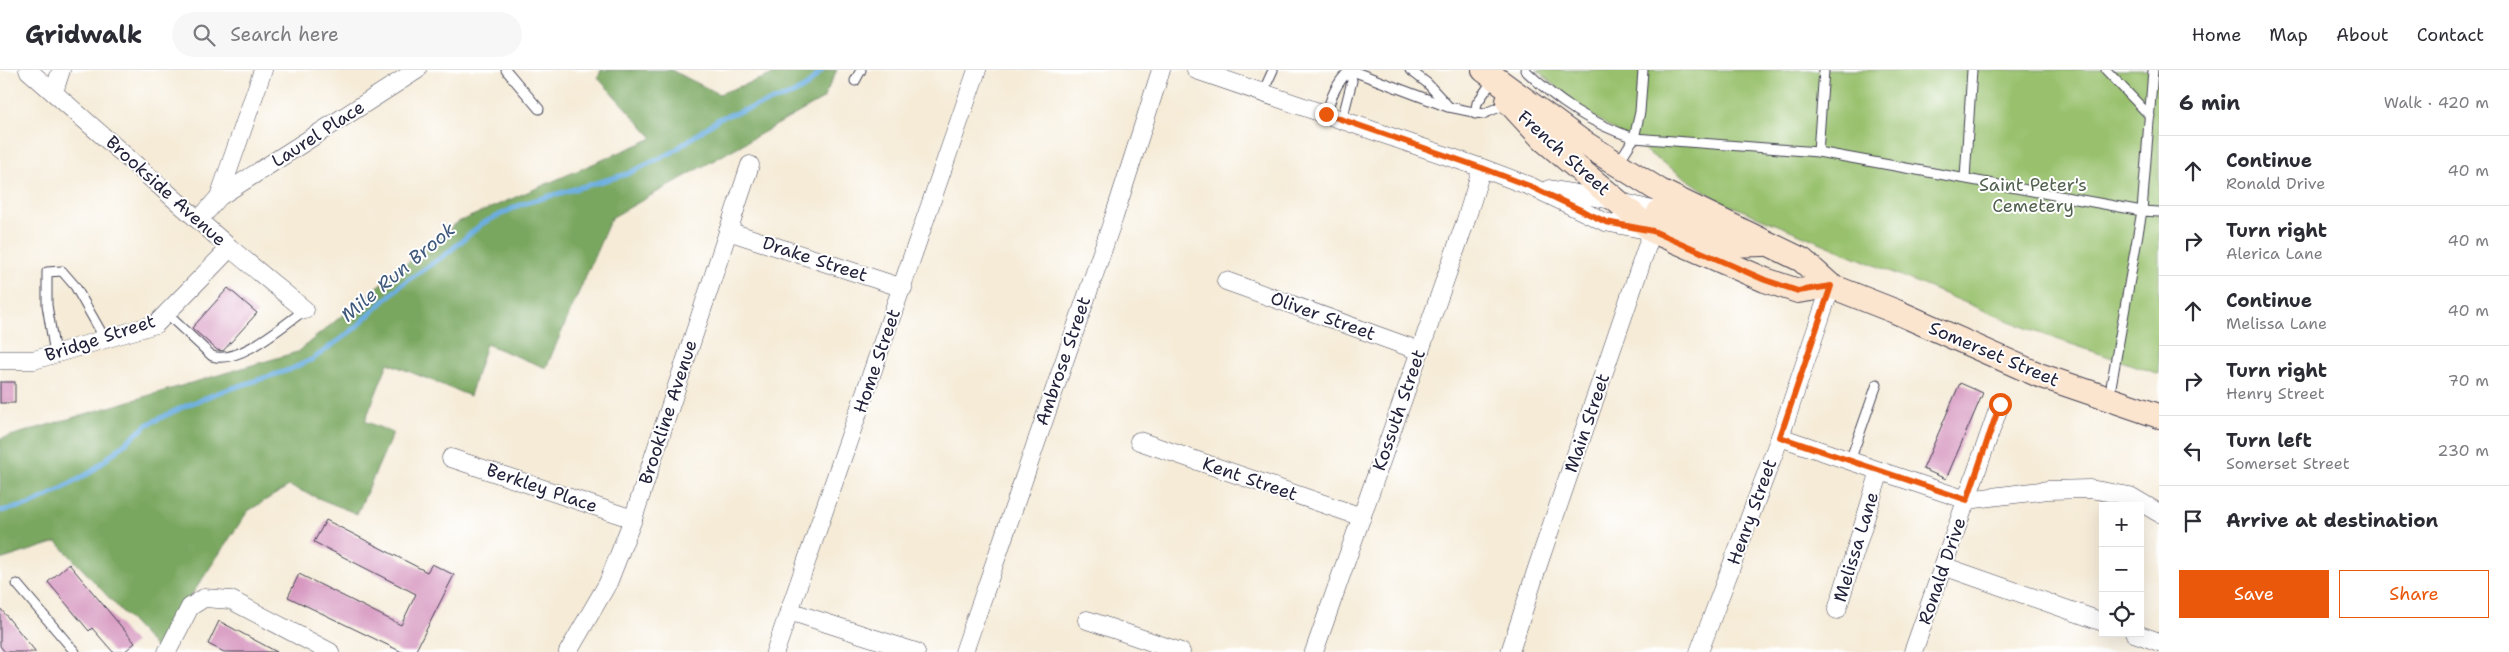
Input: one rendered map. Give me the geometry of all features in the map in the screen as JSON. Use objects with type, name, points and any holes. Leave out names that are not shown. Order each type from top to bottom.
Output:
[{"type":"main road","name":"French Street","points":[[1485,74],[1543,139],[1617,201],[1659,212]]},
{"type":"main road","name":"French Street","points":[[1485,74],[1581,142],[1617,164],[1659,212]]},
{"type":"main road","name":"Somerset Street","points":[[1659,212],[1768,244],[1802,260],[1831,286],[1897,312],[2040,375],[2159,416]]},
{"type":"main road","name":"Somerset Street","points":[[1659,212],[1765,280],[1798,291],[1831,286]]},
{"type":"street","name":"Brookside Avenue","points":[[28,70],[230,248],[305,310]]},
{"type":"street","points":[[54,92],[61,70]]},
{"type":"street","points":[[200,220],[219,197],[263,70]]},
{"type":"street","name":"Laurel Place","points":[[219,197],[417,70]]},
{"type":"street","name":"Home Street","points":[[775,652],[903,288],[977,70]]},
{"type":"street","name":"Ambrose Street","points":[[964,652],[1114,217],[1161,70]]},
{"type":"street","name":"Somerset Street","points":[[1196,70],[1482,168],[1532,187],[1606,222],[1659,212]]},
{"type":"street","name":"Brookline Avenue","points":[[568,652],[608,583],[633,518],[750,165]]},
{"type":"street","name":"Kossuth Street","points":[[1314,652],[1465,223],[1482,168]]},
{"type":"street","name":"Somerset Street","points":[[1532,187],[1617,201]]},
{"type":"street","name":"Main Street","points":[[1510,652],[1659,212]]},
{"type":"street","name":"Drake Street","points":[[728,231],[903,288]]},
{"type":"street","name":"Bridge Street","points":[[0,360],[34,360],[156,324],[230,248]]},
{"type":"street","name":"Oliver Street","points":[[1226,281],[1420,351]]},
{"type":"street","name":"Henry Street","points":[[1699,652],[1780,437],[1831,286]]},
{"type":"street","name":"Ronald Drive","points":[[1913,652],[2000,404]]},
{"type":"street","name":"Melissa Lane","points":[[1780,437],[1880,471],[1837,610]]},
{"type":"street","name":"Kent Street","points":[[1139,441],[1362,517]]},
{"type":"street","name":"Berkley Place","points":[[451,458],[633,518]]},
{"type":"street","points":[[1880,471],[1967,500],[2048,490],[2090,489],[2130,496],[2159,513]]},
{"type":"street","points":[[1943,566],[2099,621]]},
{"type":"street","points":[[167,652],[190,607],[204,598],[231,600],[330,652]]},
{"type":"street","points":[[789,611],[916,652]]},
{"type":"street","points":[[1087,620],[1180,652]]},
{"type":"street","points":[[2144,637],[2159,642]]},
{"type":"lane","points":[[506,70],[539,109]]},
{"type":"lane","points":[[855,81],[862,70]]},
{"type":"lane","points":[[1263,92],[1273,70]]},
{"type":"lane","points":[[1350,70],[1450,107],[1475,114],[1484,114],[1509,102]]},
{"type":"lane","points":[[1334,117],[1334,89],[1340,79],[1350,70]]},
{"type":"lane","points":[[1334,117],[1352,81],[1350,70]]},
{"type":"lane","points":[[1410,70],[1427,83],[1450,107]]},
{"type":"lane","points":[[1525,70],[1553,97],[1607,129],[1634,138],[1818,152],[2142,211],[2159,212]]},
{"type":"lane","points":[[1617,164],[1634,138],[1640,112],[1643,70]]},
{"type":"lane","points":[[1818,152],[1824,70]]},
{"type":"lane","points":[[1965,178],[1972,70]]},
{"type":"lane","points":[[2106,70],[2150,116]]},
{"type":"lane","points":[[2108,399],[2142,211],[2153,70]]},
{"type":"lane","points":[[1475,114],[1476,103],[1485,74]]},
{"type":"lane","points":[[55,354],[47,305],[47,272],[62,271],[75,286],[105,339]]},
{"type":"lane","points":[[167,314],[212,356],[220,358],[237,355],[305,310]]},
{"type":"lane","points":[[1850,461],[1877,384]]},
{"type":"lane","points":[[18,584],[75,652]]},
{"type":"green space","points":[[601,70],[671,70],[719,94],[785,70],[837,70],[823,99],[611,218],[546,368],[486,344],[470,396],[388,363],[365,421],[393,433],[357,514],[289,486],[248,511],[156,648],[57,542],[0,560],[0,439],[297,352],[458,222],[653,138],[598,78]]},
{"type":"green space","name":"Saint Peter's Cemetery","points":[[1537,70],[2159,70],[2159,374],[2036,332],[1720,201],[1575,104]]},
{"type":"building","points":[[228,288],[257,313],[223,351],[217,350],[192,328]]},
{"type":"building","points":[[0,382],[15,382],[15,403],[0,403]]},
{"type":"building","points":[[1960,383],[1983,393],[1946,479],[1923,469]]},
{"type":"building","points":[[326,520],[427,572],[432,564],[454,575],[415,652],[402,652],[288,597],[299,574],[401,625],[416,594],[314,542]]},
{"type":"building","points":[[69,564],[135,643],[124,652],[113,652],[92,628],[89,631],[48,582]]},
{"type":"building","points":[[0,608],[36,652],[5,652],[0,646]]},
{"type":"building","points":[[219,621],[277,652],[224,652],[208,644]]},
{"type":"waterway","name":"Mile Run Brook","points":[[0,511],[29,505],[58,491],[91,472],[148,424],[183,407],[217,393],[289,370],[313,359],[354,329],[402,284],[445,255],[483,223],[522,204],[627,174],[671,153],[720,118],[793,94],[807,86],[822,70]]},
{"type":"route","points":[[1326,114],[1532,187],[1606,222],[1653,231],[1765,280],[1798,291],[1831,286],[1780,437],[1967,500],[2000,404]]}]
